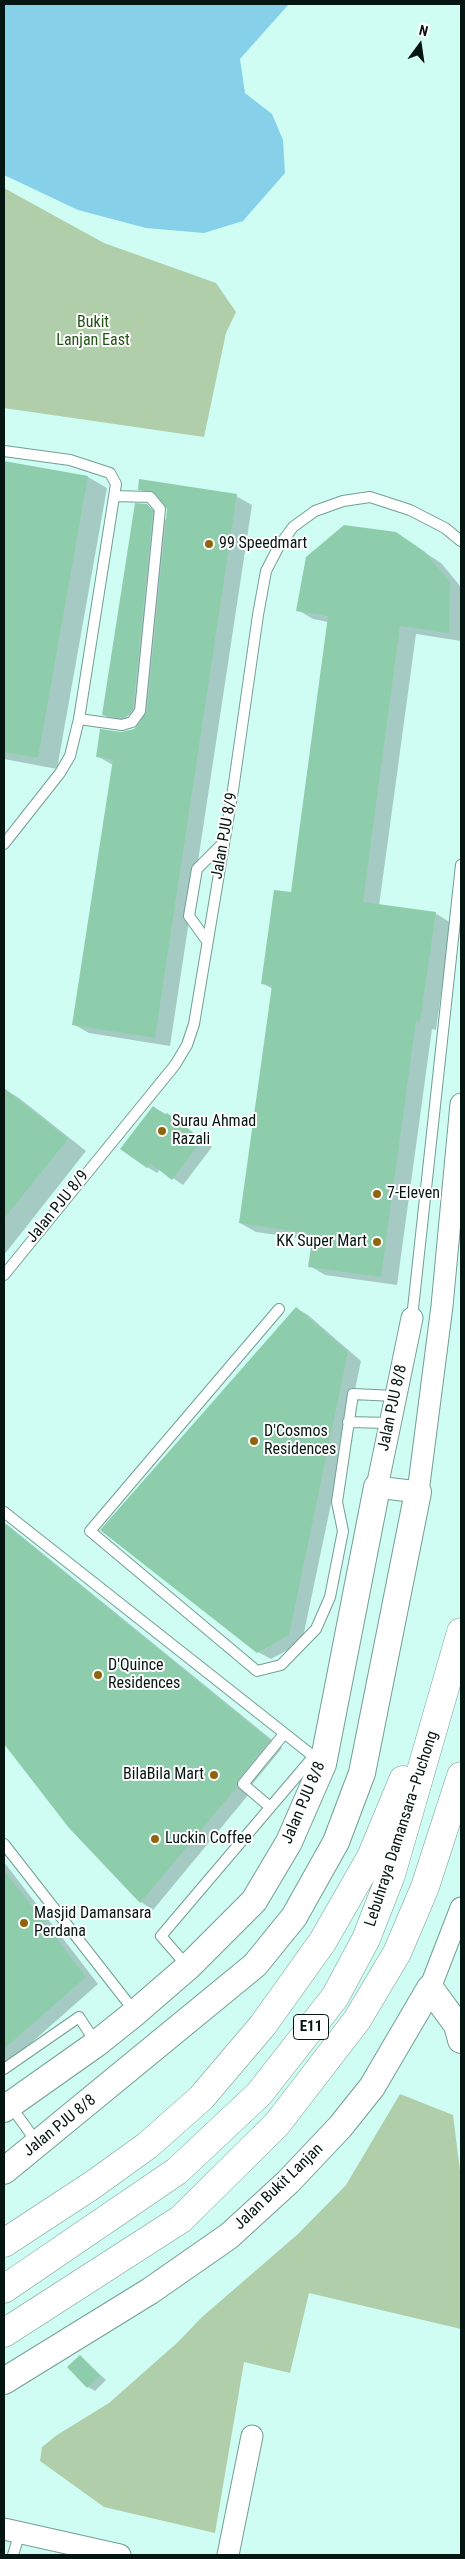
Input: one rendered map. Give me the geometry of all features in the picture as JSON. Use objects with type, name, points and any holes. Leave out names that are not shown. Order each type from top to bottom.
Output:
[{"type":"highway","points":[[4,2243],[94,2184],[148,2145],[201,2098],[263,2025],[323,1941],[371,1857],[459,1642]]},
{"type":"highway","name":"Lebuhraya Damansara–Puchong","points":[[4,2289],[176,2171],[259,2094],[335,1997],[366,1939],[391,1875],[459,1642]]},
{"type":"highway","name":"E11","points":[[4,2333],[181,2219],[278,2124],[357,2020],[397,1953],[425,1887],[461,1776]]},
{"type":"street","points":[[426,1431],[442,1306],[461,1104]]},
{"type":"street","points":[[396,1392],[417,1349],[442,1306]]},
{"type":"street","points":[[412,1318],[417,1349],[425,1374],[426,1431]]},
{"type":"street","name":"Jalan PJU 8/8","points":[[6,2104],[96,2044],[188,1967],[254,1901],[289,1842],[318,1760],[412,1318]]},
{"type":"street","name":"Jalan PJU 8/8","points":[[4,2171],[255,1965],[294,1917],[336,1842],[362,1773],[418,1492],[426,1431]]},
{"type":"street","points":[[377,1487],[418,1492]]},
{"type":"street","name":"Jalan Bukit Lanjan","points":[[4,2381],[150,2291],[222,2241],[288,2182],[340,2127],[372,2087],[430,1988],[461,1908]]},
{"type":"street","points":[[430,1988],[456,2025],[461,2040]]},
{"type":"street","points":[[228,2555],[252,2436]]},
{"type":"street","points":[[13,2534],[100,2552]]},
{"type":"lane","points":[[4,451],[70,460],[110,473],[116,484],[79,719],[70,756],[60,773],[4,844]]},
{"type":"lane","points":[[79,719],[122,725],[132,722],[140,711],[160,509],[150,497],[115,496]]},
{"type":"lane","name":"Jalan PJU 8/9","points":[[4,1274],[175,1065],[188,1045],[194,1024],[208,941],[266,571],[279,546],[293,527],[315,511],[343,501],[370,497],[410,510],[445,528],[461,541]]},
{"type":"lane","points":[[208,941],[189,916],[197,869],[224,842]]},
{"type":"lane","points":[[412,1318],[461,865]]},
{"type":"lane","points":[[279,1309],[90,1531],[257,1671],[281,1665],[316,1629],[330,1597],[343,1531],[337,1502],[353,1394],[396,1392]]},
{"type":"lane","points":[[348,1422],[390,1423]]},
{"type":"lane","points":[[4,1512],[318,1760],[270,1807],[161,1936],[188,1967]]},
{"type":"lane","points":[[270,1807],[243,1784],[284,1734]]},
{"type":"lane","points":[[4,1844],[136,2012]]},
{"type":"lane","points":[[4,2069],[79,2017],[96,2044]]},
{"type":"lane","points":[[6,2104],[38,2145]]},
{"type":"lane","points":[[13,2534],[13,2555]]},
{"type":"green space","name":"Bukit Lanjan East","points":[[4,188],[104,243],[216,283],[236,312],[226,333],[204,437],[4,408]]},
{"type":"green space","points":[[400,2094],[453,2115],[461,2179],[461,2329],[309,2293],[290,2373],[244,2362],[215,2533],[104,2507],[40,2461],[42,2447],[57,2435],[109,2403],[178,2342],[202,2317],[298,2234],[346,2185]]},
{"type":"water","points":[[4,4],[289,4],[240,59],[245,93],[272,114],[283,140],[285,173],[243,221],[204,233],[146,228],[78,210],[4,175]]},
{"type":"building","points":[[4,461],[88,476],[38,758],[4,752]]},
{"type":"building","points":[[139,479],[237,494],[155,1038],[72,1025],[113,759],[96,757],[100,729],[121,732],[134,729],[147,712],[167,509],[153,491],[138,490]]},
{"type":"building","points":[[135,503],[147,504],[153,511],[133,708],[128,716],[121,718],[102,715]]},
{"type":"building","points":[[344,525],[396,532],[425,552],[450,582],[449,633],[400,626],[363,902],[436,912],[420,1022],[416,1021],[381,1277],[308,1267],[313,1234],[239,1223],[272,985],[261,984],[274,890],[291,892],[328,616],[296,611],[306,557]]},
{"type":"building","points":[[4,1088],[68,1139],[4,1219]]},
{"type":"building","name":"Surau Ahmad Razali","points":[[153,1106],[165,1115],[167,1113],[202,1140],[172,1180],[150,1163],[147,1168],[120,1149]]},
{"type":"building","name":"D'Cosmos Residences","points":[[296,1307],[348,1352],[289,1635],[257,1653],[100,1530]]},
{"type":"building","name":"D'Quince Residences","points":[[4,1523],[270,1740],[238,1780],[237,1787],[140,1903],[69,1828],[4,1744]]},
{"type":"building","name":"Masjid Damansara Perdana","points":[[4,1870],[86,1977],[4,2049]]},
{"type":"building","points":[[80,2355],[100,2375],[87,2388],[67,2367]]},
{"type":"place","name":"99 Speedmart","points":[[209,544]]},
{"type":"place","name":"Surau Ahmad Razali","points":[[162,1131]]},
{"type":"place","name":"7-Eleven","points":[[377,1194]]},
{"type":"place","name":"KK Super Mart","points":[[377,1242]]},
{"type":"place","name":"D'Cosmos Residences","points":[[254,1441]]},
{"type":"place","name":"D'Quince Residences","points":[[98,1675]]},
{"type":"place","name":"BilaBila Mart","points":[[214,1775]]},
{"type":"place","name":"Luckin Coffee","points":[[155,1839]]},
{"type":"place","name":"Masjid Damansara Perdana","points":[[24,1923]]}]
